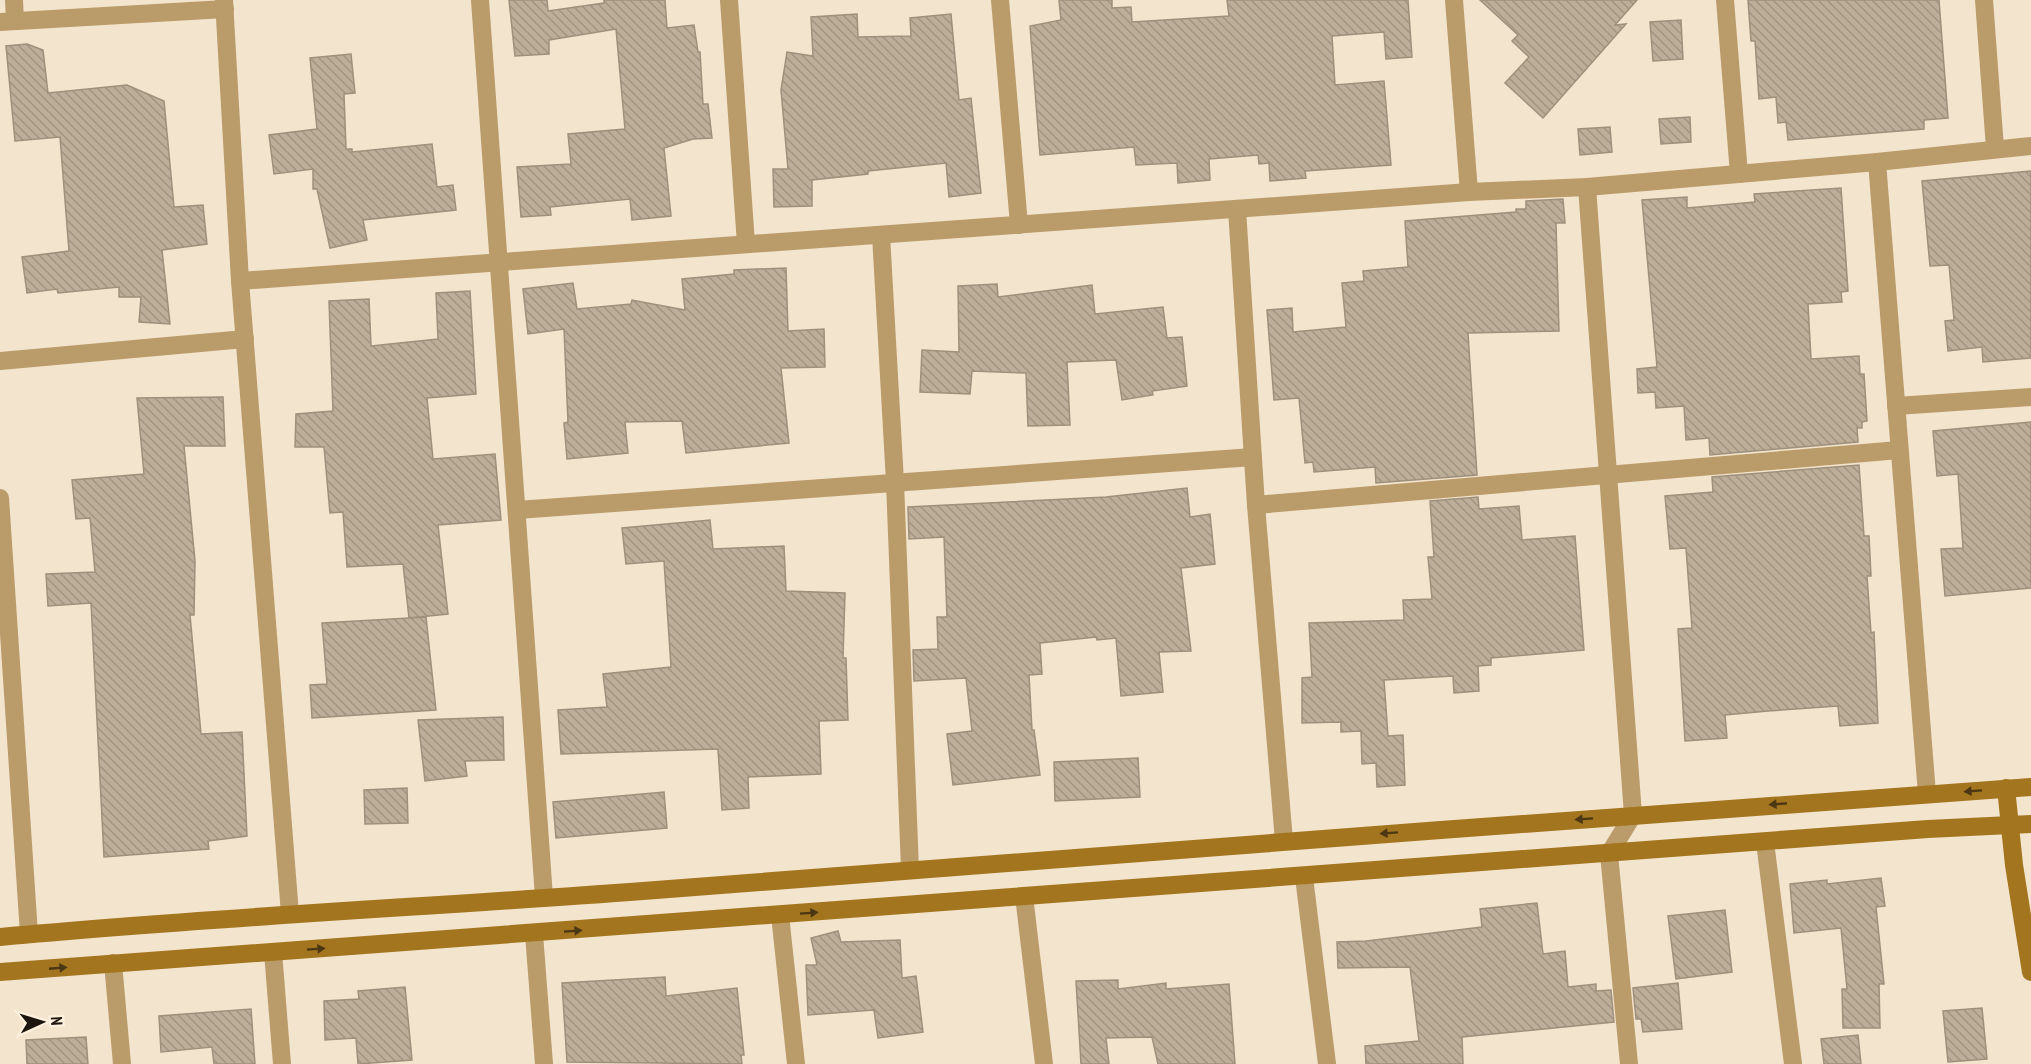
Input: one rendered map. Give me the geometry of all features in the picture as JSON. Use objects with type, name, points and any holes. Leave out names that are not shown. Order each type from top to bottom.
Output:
[{"type":"main road","points":[[0,937],[2031,786]]},
{"type":"main road","points":[[2006,788],[2009,825],[2031,972]]},
{"type":"main road","points":[[0,972],[2031,824]]},
{"type":"street","points":[[14,0],[8,22],[225,5],[240,282],[290,914]]},
{"type":"street","points":[[480,0],[544,897]]},
{"type":"street","points":[[729,0],[746,244]]},
{"type":"street","points":[[1000,0],[1019,225]]},
{"type":"street","points":[[1454,0],[1469,192]]},
{"type":"street","points":[[1725,0],[1739,174]]},
{"type":"street","points":[[1984,0],[1995,148]]},
{"type":"street","points":[[240,282],[1469,192],[1587,187],[2031,146]]},
{"type":"street","points":[[1877,162],[1927,794]]},
{"type":"street","points":[[1587,187],[1633,815],[1609,854],[1629,1064]]},
{"type":"street","points":[[1237,209],[1256,505],[1284,841]]},
{"type":"street","points":[[881,235],[895,482],[910,870]]},
{"type":"street","points":[[0,361],[245,339]]},
{"type":"street","points":[[1896,406],[2031,397]]},
{"type":"street","points":[[1256,505],[1608,473],[1899,450]]},
{"type":"street","points":[[517,510],[1253,457]]},
{"type":"street","points":[[0,498],[29,934]]},
{"type":"street","points":[[1765,842],[1793,1064]]},
{"type":"street","points":[[1304,877],[1326,1064]]},
{"type":"street","points":[[1024,896],[1044,1064]]},
{"type":"street","points":[[780,915],[796,1064]]},
{"type":"street","points":[[534,934],[544,1064]]},
{"type":"street","points":[[273,952],[282,1064]]},
{"type":"street","points":[[113,963],[122,1064]]},
{"type":"building","points":[[509,0],[547,0],[548,11],[604,3],[604,0],[665,0],[667,28],[694,25],[698,52],[700,52],[703,104],[708,104],[712,138],[693,139],[664,148],[671,216],[632,220],[630,199],[550,207],[551,215],[521,217],[517,167],[571,164],[568,134],[625,129],[616,29],[549,40],[549,54],[515,56]]},
{"type":"building","points":[[1059,0],[1112,0],[1112,8],[1131,7],[1132,22],[1229,16],[1227,0],[1408,0],[1412,57],[1386,59],[1384,32],[1332,36],[1335,85],[1384,81],[1391,165],[1305,171],[1306,178],[1270,181],[1269,163],[1259,164],[1258,155],[1209,159],[1210,180],[1178,183],[1177,163],[1136,165],[1134,147],[1040,155],[1030,26],[1061,20]]},
{"type":"building","points":[[1480,0],[1637,0],[1615,25],[1626,24],[1543,118],[1505,83],[1529,57],[1512,41],[1518,35]]},
{"type":"building","points":[[1748,0],[1939,0],[1948,118],[1924,120],[1924,129],[1788,140],[1786,122],[1778,123],[1776,97],[1759,99],[1755,41],[1751,41]]},
{"type":"building","points":[[857,14],[858,37],[911,36],[910,18],[951,14],[959,100],[971,98],[981,193],[949,197],[946,163],[868,171],[868,174],[812,180],[812,206],[774,207],[773,169],[788,169],[781,90],[787,52],[813,56],[811,17]]},
{"type":"building","points":[[1681,20],[1683,59],[1653,61],[1650,22]]},
{"type":"building","points":[[27,44],[43,50],[48,93],[127,85],[164,101],[174,207],[203,205],[207,244],[162,250],[170,324],[139,322],[141,297],[119,297],[119,287],[58,293],[57,289],[27,293],[22,257],[69,251],[60,137],[15,141],[6,46]]},
{"type":"building","points":[[351,54],[355,93],[344,94],[346,149],[352,149],[352,152],[432,144],[437,187],[453,185],[456,210],[363,220],[367,240],[330,248],[317,189],[313,189],[313,169],[274,174],[269,135],[317,129],[310,58]]},
{"type":"building","points":[[1690,117],[1691,142],[1661,144],[1659,119]]},
{"type":"building","points":[[1610,127],[1612,152],[1580,155],[1578,129]]},
{"type":"building","points":[[2031,171],[2031,358],[1983,362],[1982,347],[1948,351],[1945,321],[1954,320],[1949,265],[1930,266],[1922,181]]},
{"type":"building","points":[[1841,188],[1848,291],[1841,292],[1842,302],[1808,304],[1811,359],[1859,356],[1860,374],[1864,374],[1867,421],[1862,422],[1862,428],[1857,428],[1858,442],[1710,455],[1709,438],[1686,440],[1684,406],[1656,408],[1655,392],[1638,393],[1637,369],[1657,367],[1642,200],[1687,197],[1687,208],[1755,202],[1754,194]]},
{"type":"building","points":[[1563,199],[1565,223],[1556,223],[1559,331],[1468,333],[1477,475],[1376,483],[1375,467],[1314,472],[1313,462],[1305,463],[1299,398],[1274,400],[1267,310],[1292,308],[1293,332],[1346,327],[1342,283],[1364,281],[1363,271],[1408,267],[1405,221],[1516,212],[1516,209],[1526,209],[1526,201]]},
{"type":"building","points":[[786,268],[788,331],[824,329],[825,367],[781,368],[789,443],[686,453],[682,421],[625,422],[628,453],[567,459],[564,423],[568,422],[564,329],[528,334],[523,289],[573,283],[577,309],[631,304],[632,300],[685,310],[682,279],[734,274],[734,270]]},
{"type":"building","points":[[997,284],[998,297],[1092,285],[1095,314],[1163,307],[1167,338],[1182,337],[1187,386],[1152,391],[1153,395],[1122,400],[1116,360],[1067,362],[1070,425],[1028,426],[1026,373],[972,371],[970,394],[920,392],[922,350],[959,352],[958,286]]},
{"type":"building","points":[[470,291],[476,394],[427,398],[433,459],[495,454],[501,520],[438,525],[448,614],[409,618],[403,564],[347,567],[343,512],[330,513],[324,447],[295,447],[296,414],[333,411],[329,301],[369,299],[371,346],[438,339],[436,293]]},
{"type":"building","points":[[223,397],[225,446],[184,446],[195,561],[194,615],[190,615],[201,734],[242,732],[247,836],[208,841],[209,849],[104,857],[91,603],[48,606],[46,574],[95,572],[90,518],[76,519],[72,480],[144,474],[137,398]]},
{"type":"building","points":[[2031,422],[2031,588],[1945,596],[1941,549],[1963,548],[1958,474],[1937,476],[1933,431]]},
{"type":"building","points":[[1859,465],[1864,536],[1869,536],[1871,576],[1867,576],[1871,633],[1874,632],[1878,723],[1840,726],[1838,706],[1725,715],[1727,738],[1685,741],[1678,629],[1692,628],[1686,548],[1670,549],[1665,496],[1713,492],[1712,477]]},
{"type":"building","points":[[1187,488],[1190,517],[1210,514],[1215,564],[1181,568],[1191,651],[1159,652],[1163,692],[1121,696],[1116,638],[1097,640],[1096,637],[1040,643],[1042,674],[1029,675],[1032,730],[1034,730],[1040,775],[953,785],[947,734],[972,731],[966,678],[914,681],[913,650],[938,649],[937,617],[947,617],[944,537],[909,539],[908,507],[1106,497]]},
{"type":"building","points":[[1478,497],[1479,509],[1519,506],[1522,540],[1575,536],[1584,650],[1491,658],[1491,665],[1478,666],[1479,691],[1454,693],[1453,676],[1384,680],[1388,736],[1403,735],[1405,785],[1377,787],[1376,763],[1362,764],[1361,731],[1341,732],[1341,722],[1302,723],[1302,678],[1312,677],[1309,623],[1404,620],[1403,600],[1432,599],[1428,557],[1434,557],[1430,501]]},
{"type":"building","points":[[710,520],[713,549],[784,546],[786,591],[845,593],[843,658],[846,658],[848,720],[819,721],[821,774],[748,777],[749,808],[722,810],[718,749],[561,754],[558,710],[607,707],[603,674],[671,667],[664,561],[626,564],[622,528]]},
{"type":"building","points":[[426,617],[436,710],[312,718],[310,685],[327,684],[322,623]]},
{"type":"building","points":[[503,717],[504,760],[465,761],[467,776],[425,781],[418,720]]},
{"type":"building","points":[[1138,758],[1140,797],[1055,801],[1054,762]]},
{"type":"building","points":[[407,788],[408,823],[365,824],[364,790]]},
{"type":"building","points":[[664,792],[667,828],[556,838],[553,802]]},
{"type":"building","points":[[1881,878],[1885,906],[1876,907],[1884,984],[1879,984],[1880,1028],[1843,1028],[1842,989],[1847,989],[1841,928],[1794,933],[1790,884],[1827,880],[1827,884]]},
{"type":"building","points":[[1537,903],[1543,954],[1565,951],[1568,987],[1596,984],[1596,991],[1611,990],[1614,1022],[1462,1037],[1463,1064],[1366,1064],[1365,1046],[1419,1041],[1410,967],[1338,968],[1337,942],[1366,941],[1482,927],[1480,909]]},
{"type":"building","points":[[1725,910],[1732,972],[1676,979],[1668,916]]},
{"type":"building","points":[[838,931],[841,942],[900,940],[902,978],[916,976],[923,1032],[878,1038],[874,1010],[808,1015],[806,965],[817,965],[811,938]]},
{"type":"building","points":[[665,977],[666,996],[737,988],[744,1055],[741,1055],[742,1064],[567,1062],[562,983]]},
{"type":"building","points":[[1118,980],[1118,989],[1166,983],[1166,989],[1229,984],[1235,1064],[1158,1064],[1152,1037],[1106,1038],[1109,1064],[1081,1064],[1076,981]]},
{"type":"building","points":[[1678,983],[1682,1029],[1643,1032],[1641,1019],[1636,1019],[1633,988]]},
{"type":"building","points":[[405,987],[412,1060],[358,1064],[356,1038],[325,1040],[324,1001],[359,999],[358,991]]},
{"type":"building","points":[[1982,1008],[1987,1059],[1948,1062],[1943,1011]]},
{"type":"building","points":[[251,1009],[255,1064],[214,1064],[212,1047],[161,1052],[159,1016]]},
{"type":"building","points":[[1858,1035],[1861,1064],[1824,1064],[1821,1039]]},
{"type":"building","points":[[86,1037],[88,1064],[27,1064],[26,1040]]}]
